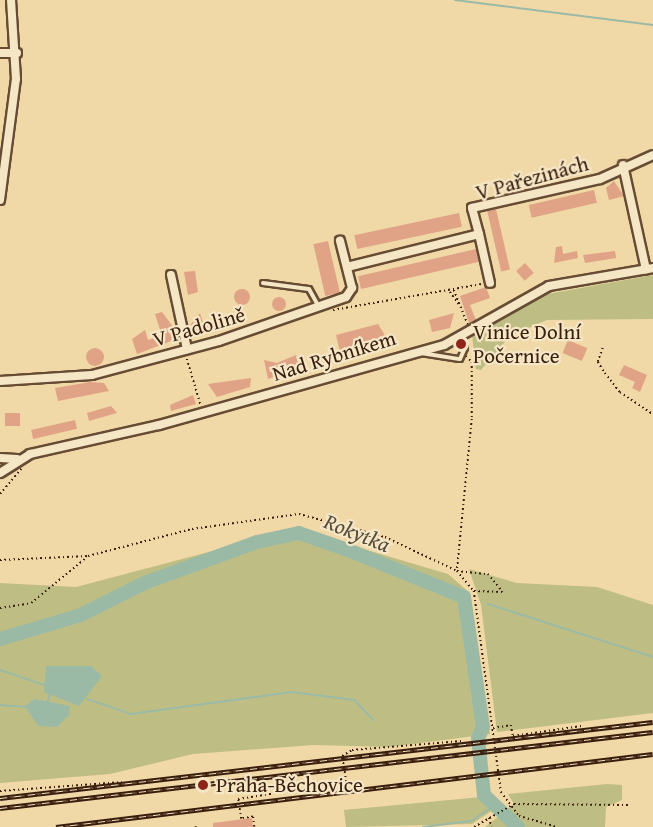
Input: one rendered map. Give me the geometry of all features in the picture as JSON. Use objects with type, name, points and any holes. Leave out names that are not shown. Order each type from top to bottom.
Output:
[{"type":"street","points":[[0,200],[17,53],[11,0]]},
{"type":"street","points":[[0,52],[17,53]]},
{"type":"street","name":"V Pařezinách","points":[[490,283],[471,208],[600,179],[623,165],[653,155]]},
{"type":"street","points":[[623,165],[650,269]]},
{"type":"street","name":"V Pařezinách","points":[[347,267],[478,234]]},
{"type":"street","name":"V Padolině","points":[[0,381],[92,375],[187,349],[319,307],[351,292],[340,241]]},
{"type":"street","name":"Nad Rybníkem","points":[[0,458],[17,459],[203,412],[415,351],[459,337],[549,286],[650,269]]},
{"type":"street","points":[[171,275],[187,349]]},
{"type":"street","name":"Nad Rybníkem","points":[[0,471],[17,459]]},
{"type":"lane","points":[[263,283],[309,289],[319,307]]},
{"type":"lane","points":[[415,351],[452,361],[465,355],[459,337]]},
{"type":"path","points":[[319,307],[324,312],[490,283]]},
{"type":"path","points":[[454,289],[470,331]]},
{"type":"path","points":[[450,290],[460,307]]},
{"type":"path","points":[[355,298],[356,306]]},
{"type":"path","points":[[603,348],[598,362],[605,373],[620,392],[653,414]]},
{"type":"path","points":[[465,355],[472,362],[472,418],[457,571],[474,591],[501,792],[508,806],[529,820],[557,827]]},
{"type":"path","points":[[181,357],[186,356],[203,412]]},
{"type":"path","points":[[190,369],[194,368]]},
{"type":"path","points":[[197,394],[202,393]]},
{"type":"path","points":[[0,494],[22,471],[17,459]]},
{"type":"path","points":[[0,560],[88,556],[192,529],[299,514],[385,537],[457,571],[488,574],[504,592],[474,591]]},
{"type":"path","points":[[0,608],[31,603],[88,556]]},
{"type":"path","points":[[492,729],[511,725],[513,736],[581,726]]},
{"type":"path","points":[[254,827],[253,817],[241,819],[238,799],[346,783],[342,756],[352,750],[462,741]]},
{"type":"path","points":[[340,776],[345,775]]},
{"type":"path","points":[[0,791],[122,782]]},
{"type":"path","points":[[474,827],[508,806],[628,805]]},
{"type":"path","points":[[489,817],[492,827]]},
{"type":"green space","points":[[653,275],[653,319],[547,320],[510,336],[481,370],[476,369],[472,335],[542,295]]},
{"type":"green space","points":[[296,529],[448,574],[470,593],[490,734],[390,747],[313,745],[193,754],[110,774],[0,783],[0,583],[76,587]]},
{"type":"green space","points":[[469,569],[517,583],[597,587],[653,605],[653,713],[497,732],[481,605]]},
{"type":"green space","points":[[607,784],[622,785],[622,800],[606,807],[605,827],[485,827],[514,804],[508,794]]},
{"type":"green space","points":[[492,796],[499,806],[472,824],[346,827],[344,810]]},
{"type":"shaded area","points":[[46,666],[91,666],[102,676],[79,706],[44,692]]},
{"type":"shaded area","points":[[35,699],[70,706],[69,715],[57,727],[38,726],[25,706]]},
{"type":"building","points":[[614,181],[624,196],[609,200],[606,188]]},
{"type":"building","points":[[594,190],[597,203],[532,218],[529,205]]},
{"type":"building","points":[[496,209],[510,269],[501,271],[487,211]]},
{"type":"building","points":[[459,213],[462,227],[357,249],[354,235]]},
{"type":"building","points":[[328,241],[340,293],[325,296],[313,244]]},
{"type":"building","points":[[562,246],[563,254],[577,251],[578,258],[554,263],[556,247]]},
{"type":"building","points":[[476,249],[479,262],[361,289],[358,276]]},
{"type":"building","points":[[615,251],[616,258],[585,263],[583,255]]},
{"type":"building","points":[[525,263],[534,273],[525,281],[516,271]]},
{"type":"building","points":[[195,271],[198,292],[188,295],[184,272]]},
{"type":"building","points":[[486,287],[490,298],[470,305],[476,320],[469,323],[460,296]]},
{"type":"building","points":[[239,289],[245,289],[250,297],[248,303],[239,305],[234,300],[234,294]]},
{"type":"building","points":[[276,297],[282,297],[286,304],[282,311],[276,311],[272,307],[272,301]]},
{"type":"building","points":[[162,312],[174,328],[174,340],[137,354],[132,339],[145,330],[148,340],[162,336],[155,314]]},
{"type":"building","points":[[200,313],[203,322],[225,316],[231,326],[194,336],[191,324]]},
{"type":"building","points":[[454,313],[450,328],[432,332],[429,320]]},
{"type":"building","points":[[378,324],[386,337],[340,352],[336,335]]},
{"type":"building","points":[[568,340],[587,348],[582,361],[563,353]]},
{"type":"building","points":[[95,348],[101,351],[104,357],[101,363],[95,366],[89,363],[86,357],[89,351]]},
{"type":"building","points":[[296,355],[300,367],[268,379],[264,360],[277,363]]},
{"type":"building","points":[[624,365],[647,375],[640,392],[632,388],[635,382],[619,375]]},
{"type":"building","points":[[251,378],[250,387],[217,397],[208,384]]},
{"type":"building","points":[[90,382],[104,383],[109,391],[58,401],[55,388]]},
{"type":"building","points":[[193,395],[196,404],[171,411],[170,405]]},
{"type":"building","points":[[111,406],[117,413],[89,421],[87,413]]},
{"type":"building","points":[[5,413],[20,413],[20,426],[5,426]]},
{"type":"building","points":[[75,420],[77,429],[33,439],[31,430]]},
{"type":"building","points":[[252,818],[253,827],[213,827],[213,823]]},
{"type":"waterway","points":[[455,0],[653,25]]},
{"type":"waterway","name":"Rokytka","points":[[0,639],[81,615],[147,582],[257,542],[299,533],[348,550],[464,597],[483,727],[478,738],[484,795],[518,827]]},
{"type":"waterway","name":"Rokytka","points":[[464,597],[470,598]]},
{"type":"waterway","points":[[488,604],[653,657]]},
{"type":"waterway","points":[[0,670],[47,686]]},
{"type":"waterway","points":[[87,699],[131,714],[291,692],[354,700],[373,720]]},
{"type":"waterway","points":[[47,704],[50,693]]},
{"type":"waterway","points":[[0,705],[27,707]]},
{"type":"waterway","points":[[423,827],[471,821],[494,806]]},
{"type":"railway","points":[[0,798],[653,722]]},
{"type":"railway","points":[[0,808],[653,732]]},
{"type":"railway","points":[[56,827],[653,754]]},
{"type":"place","name":"Vinice Dolní Počernice","points":[[461,344]]},
{"type":"place","name":"Praha-Běchovice","points":[[203,785]]}]
